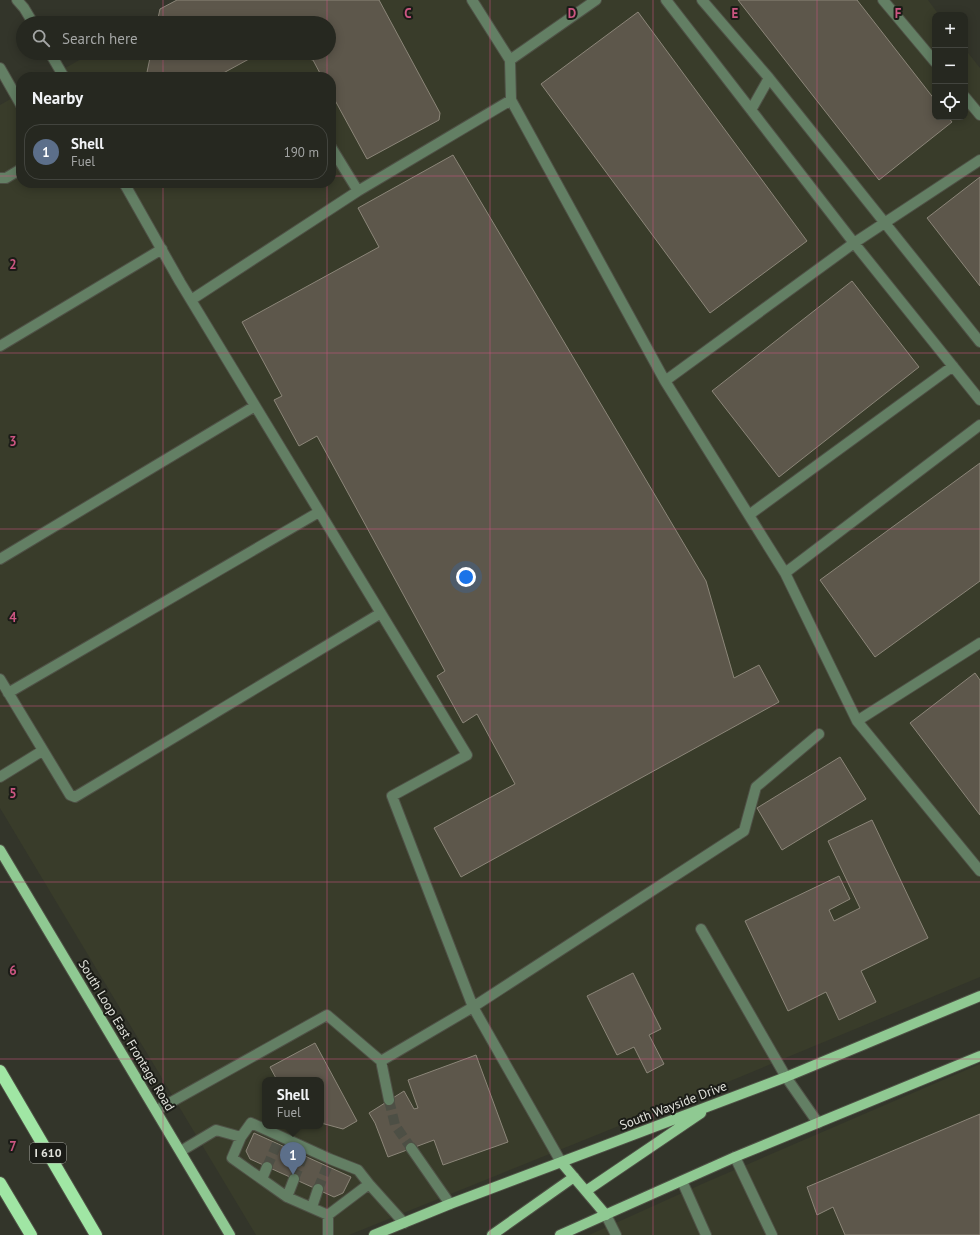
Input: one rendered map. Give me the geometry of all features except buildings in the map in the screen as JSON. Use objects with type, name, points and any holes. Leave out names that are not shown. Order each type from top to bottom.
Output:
[{"type":"highway","name":"I 610","points":[[0,1071],[96,1235]]},
{"type":"highway","points":[[0,1183],[31,1235]]},
{"type":"main road","name":"South Loop East Frontage Road","points":[[0,850],[157,1110],[230,1235]]},
{"type":"main road","name":"South Wayside Drive","points":[[374,1235],[450,1204],[786,1077],[980,996]]},
{"type":"main road","points":[[560,1235],[735,1157],[980,1056]]},
{"type":"main road","points":[[586,1191],[714,1104]]},
{"type":"main road","points":[[561,1162],[606,1215]]},
{"type":"main road","points":[[492,1235],[574,1177]]},
{"type":"lane","points":[[17,0],[29,16]]},
{"type":"lane","points":[[472,0],[510,60],[510,100],[665,381],[785,573],[857,721],[980,871]]},
{"type":"lane","points":[[510,60],[596,0]]},
{"type":"lane","points":[[666,0],[854,243],[980,400]]},
{"type":"lane","points":[[702,0],[769,78],[886,222],[980,342]]},
{"type":"lane","points":[[883,0],[932,58]]},
{"type":"lane","points":[[54,60],[61,72]]},
{"type":"lane","points":[[0,68],[16,96]]},
{"type":"lane","points":[[751,110],[769,78]]},
{"type":"lane","points":[[191,300],[358,191],[510,100]]},
{"type":"lane","points":[[968,101],[980,115]]},
{"type":"lane","points":[[336,155],[358,191]]},
{"type":"lane","points":[[665,381],[854,243],[980,160]]},
{"type":"lane","points":[[0,178],[6,178],[16,172]]},
{"type":"lane","points":[[127,188],[191,300],[467,755],[392,796],[473,1006],[561,1162]]},
{"type":"lane","points":[[0,346],[162,249]]},
{"type":"lane","points":[[749,515],[953,366]]},
{"type":"lane","points":[[0,559],[255,406]]},
{"type":"lane","points":[[785,573],[980,425]]},
{"type":"lane","points":[[8,693],[319,512]]},
{"type":"lane","points":[[0,679],[42,751],[70,795],[75,797],[381,613]]},
{"type":"lane","points":[[857,721],[980,643]]},
{"type":"lane","points":[[380,1061],[473,1006],[744,831],[756,787],[819,734]]},
{"type":"lane","points":[[0,777],[42,751]]},
{"type":"lane","points":[[701,929],[786,1077],[818,1123]]},
{"type":"lane","points":[[157,1110],[327,1015],[380,1061],[389,1100]]},
{"type":"lane","points":[[328,1215],[287,1197],[232,1158],[241,1137],[251,1123],[279,1140],[328,1163],[358,1170],[404,1223]]},
{"type":"lane","points":[[181,1151],[216,1130],[241,1137]]},
{"type":"lane","points":[[411,1148],[450,1204]]},
{"type":"lane","points":[[735,1157],[772,1235]]},
{"type":"lane","points":[[262,1179],[267,1167]]},
{"type":"lane","points":[[287,1197],[294,1179]]},
{"type":"lane","points":[[682,1181],[706,1235]]},
{"type":"lane","points":[[328,1215],[369,1184]]},
{"type":"lane","points":[[312,1207],[318,1189]]},
{"type":"lane","points":[[328,1215],[328,1235]]},
{"type":"lane","points":[[606,1215],[616,1235]]},
{"type":"shaded area","points":[[186,0],[928,0],[937,12],[932,12],[932,120],[968,120],[968,53],[980,68],[980,977],[740,1077],[349,1235],[256,1235],[0,808],[0,105],[16,96],[16,188],[336,188],[336,72],[58,72],[79,60],[336,60],[336,16],[157,16]]},
{"type":"shaded area","points":[[980,1064],[980,1235],[589,1235],[702,1184]]},
{"type":"tunnel","points":[[389,1100],[395,1125],[411,1148]]},
{"type":"tunnel","points":[[267,1167],[277,1144]]},
{"type":"tunnel","points":[[294,1179],[303,1156]]},
{"type":"tunnel","points":[[318,1189],[327,1167]]},
{"type":"place","name":"Shell","points":[[293,1175]]}]
